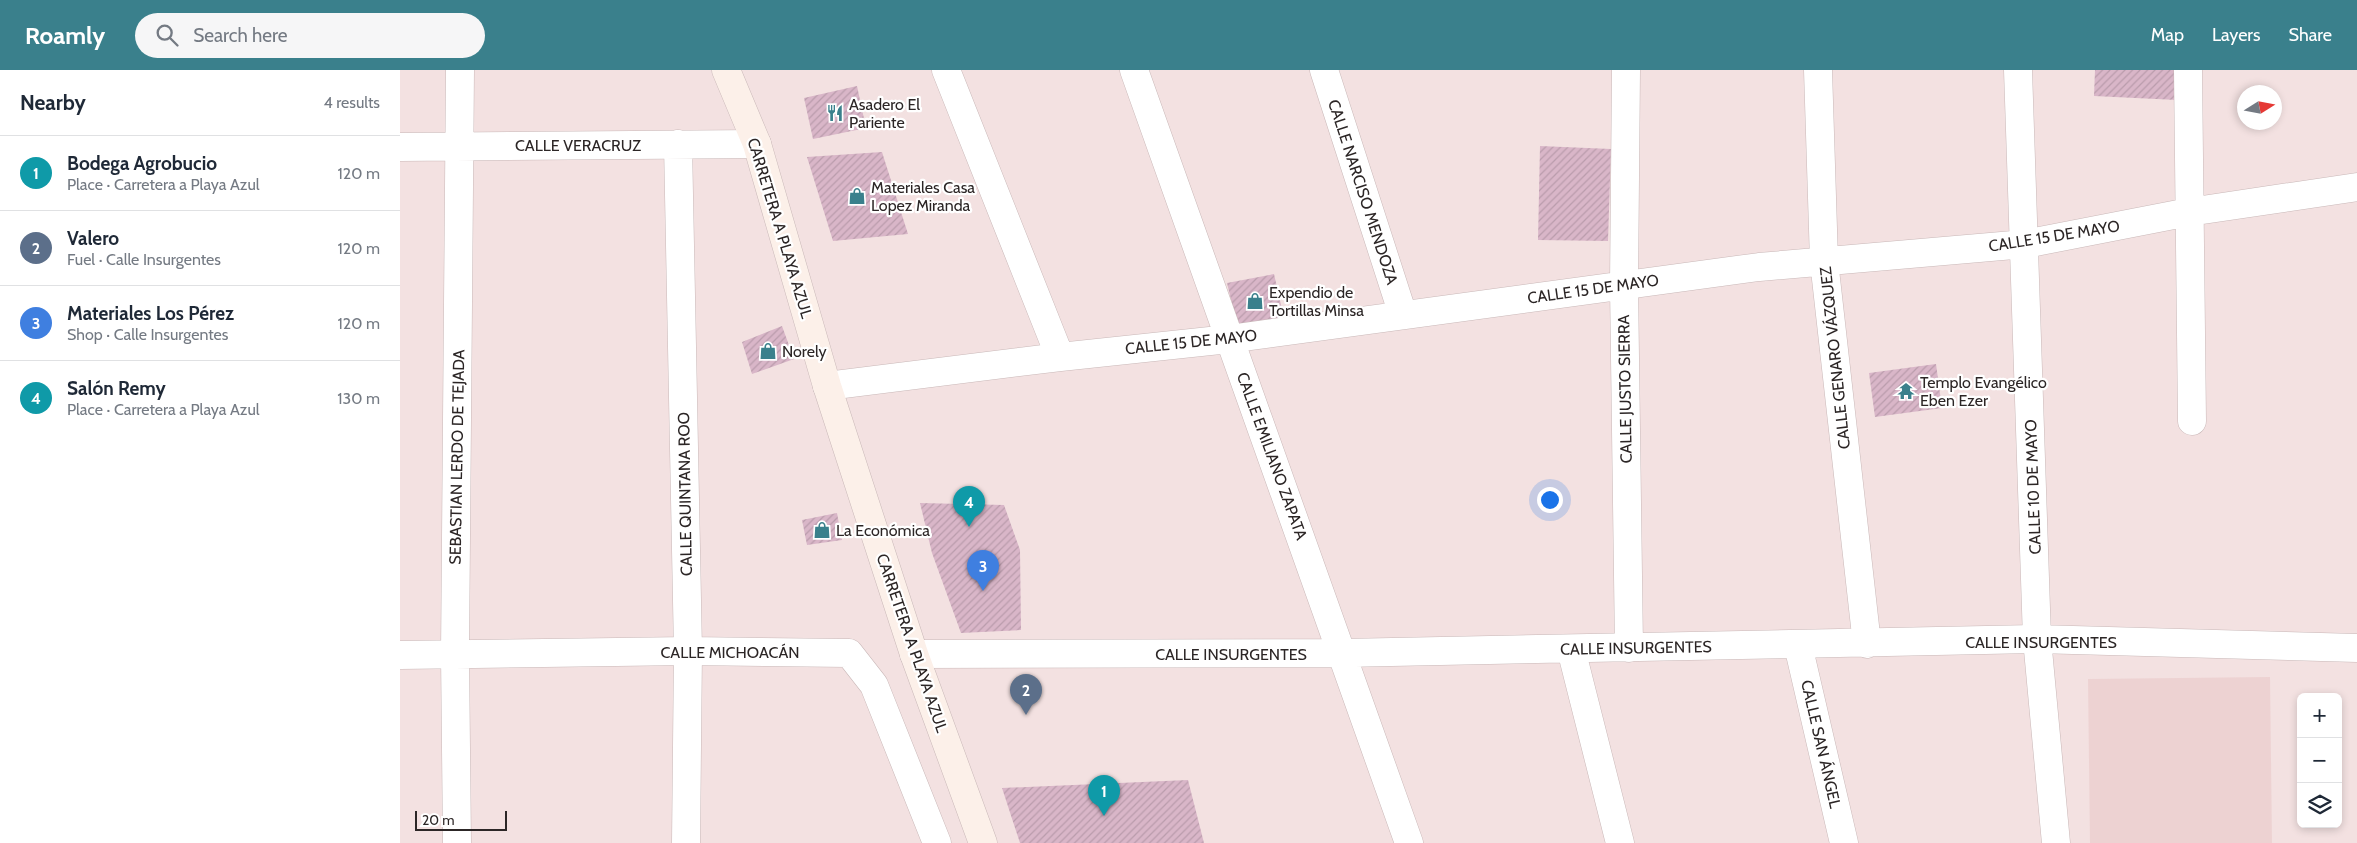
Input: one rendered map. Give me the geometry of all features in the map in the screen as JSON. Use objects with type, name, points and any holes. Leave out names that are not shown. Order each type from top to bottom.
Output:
[{"type":"main road","name":"CARRETERA A PLAYA AZUL","points":[[726,70],[757,144],[827,386],[914,654],[983,843]]},
{"type":"street","name":"SEBASTIAN LERDO DE TEJADA","points":[[457,843],[455,654],[460,70]]},
{"type":"street","points":[[946,70],[1060,357]]},
{"type":"street","name":"CALLE EMILIANO ZAPATA","points":[[1134,70],[1409,843]]},
{"type":"street","name":"CALLE NARCISO MENDOZA","points":[[1324,70],[1403,315]]},
{"type":"street","name":"CALLE JUSTO SIERRA","points":[[1626,70],[1624,285],[1629,648]]},
{"type":"street","name":"CALLE GENARO VÁZQUEZ","points":[[1818,70],[1824,261],[1867,644]]},
{"type":"street","name":"CALLE 10 DE MAYO","points":[[2018,70],[2037,639],[2056,843]]},
{"type":"street","points":[[2188,70],[2192,421]]},
{"type":"street","name":"CALLE QUINTANA ROO","points":[[678,144],[688,651],[686,843]]},
{"type":"street","name":"CALLE VERACRUZ","points":[[400,147],[757,144]]},
{"type":"street","name":"CALLE 15 DE MAYO","points":[[827,386],[1060,357],[1229,339],[1759,267],[2025,244],[2189,212],[2357,187]]},
{"type":"street","name":"CALLE INSURGENTES","points":[[914,654],[1343,654],[2037,639],[2357,648]]},
{"type":"street","name":"CALLE SAN ÁNGEL","points":[[1798,645],[1844,843]]},
{"type":"street","points":[[1571,649],[1620,843]]},
{"type":"street","name":"CALLE MICHOACÁN","points":[[400,655],[688,651],[848,653],[874,685],[937,843]]},
{"type":"shaded area","points":[[2270,677],[2272,843],[2090,843],[2088,679]]},
{"type":"building","points":[[2095,70],[2178,70],[2177,100],[2094,96]]},
{"type":"building","name":"Asadero El Pariente","points":[[857,86],[866,128],[813,139],[804,98]]},
{"type":"building","points":[[1540,146],[1611,149],[1608,241],[1538,240]]},
{"type":"building","name":"Materiales Casa Lopez Miranda","points":[[882,152],[908,234],[833,241],[807,157]]},
{"type":"building","name":"Expendio de Tortillas Minsa","points":[[1274,274],[1284,318],[1237,325],[1227,283]]},
{"type":"building","name":"Norely","points":[[782,326],[794,359],[752,374],[742,342]]},
{"type":"building","name":"Templo Evangélico Eben Ezer","points":[[1936,364],[1942,408],[1875,417],[1869,373]]},
{"type":"building","points":[[920,503],[1004,505],[1020,550],[1021,630],[961,633],[932,553]]},
{"type":"building","name":"La Económica","points":[[837,513],[842,540],[807,545],[802,520]]},
{"type":"building","points":[[1188,780],[1204,843],[1020,843],[1002,788]]},
{"type":"place","name":"Asadero El Pariente","points":[[835,113]]},
{"type":"place","name":"Materiales Casa Lopez Miranda","points":[[857,196]]},
{"type":"place","name":"Expendio de Tortillas Minsa","points":[[1255,301]]},
{"type":"place","name":"Norely","points":[[768,351]]},
{"type":"place","name":"Templo Evangélico Eben Ezer","points":[[1906,391]]},
{"type":"place","name":"Salón Remy","points":[[969,527]]},
{"type":"place","name":"La Económica","points":[[822,530]]},
{"type":"place","name":"Materiales Los Pérez","points":[[983,591]]},
{"type":"place","name":"Valero","points":[[1026,715]]},
{"type":"place","name":"Bodega Agrobucio","points":[[1104,816]]}]
